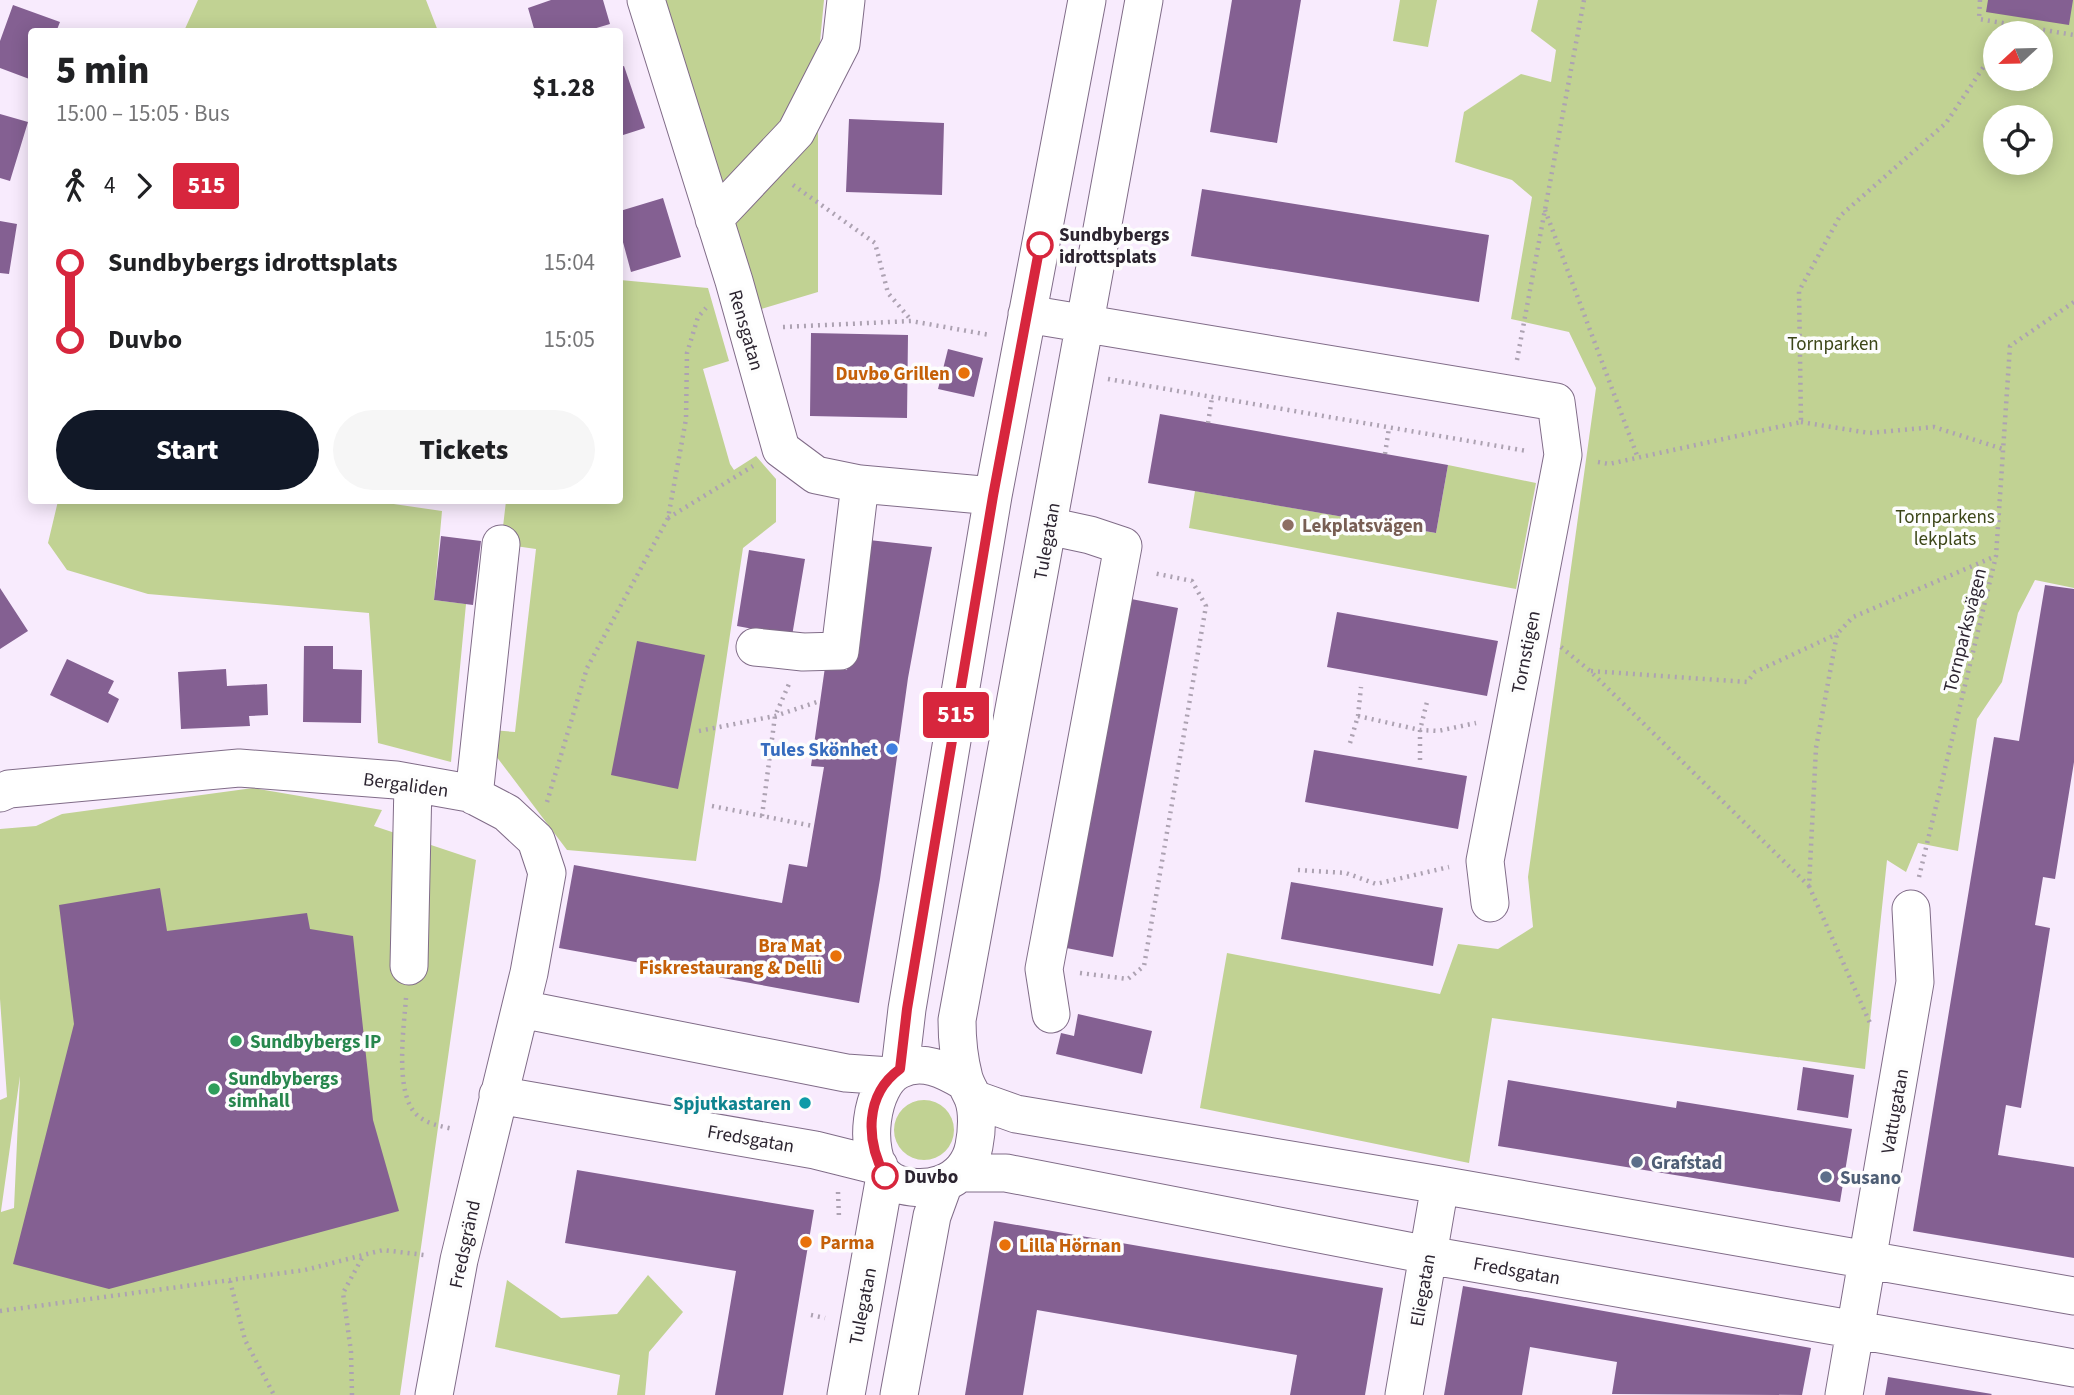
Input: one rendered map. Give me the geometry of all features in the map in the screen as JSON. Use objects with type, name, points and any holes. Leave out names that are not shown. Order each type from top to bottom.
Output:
[{"type":"street","name":"Rensgatan","points":[[646,0],[734,281],[781,449]]},
{"type":"street","points":[[714,219],[796,132],[841,44],[846,0]]},
{"type":"street","name":"Tulegatan","points":[[846,1395],[882,1171],[873,1150],[873,1109],[880,1091],[895,1072],[993,496],[1014,326],[1087,0]]},
{"type":"street","name":"Tulegatan","points":[[899,1395],[932,1216],[952,1178],[972,1158],[975,1142],[976,1121],[957,1043],[957,1020],[1144,0]]},
{"type":"street","points":[[1014,326],[1085,323],[1511,394]]},
{"type":"street","name":"Tornstigen","points":[[1490,903],[1485,861],[1563,455],[1556,402],[1511,394]]},
{"type":"street","points":[[781,449],[816,475],[860,484],[993,496]]},
{"type":"street","points":[[755,647],[803,652],[840,651],[860,484]]},
{"type":"street","points":[[1048,526],[1090,535],[1123,546],[1044,969],[1051,1014]]},
{"type":"street","points":[[474,796],[501,544]]},
{"type":"street","name":"Bergaliden","points":[[3,784],[239,768],[413,783],[474,796],[507,813],[536,840],[547,873],[521,1009],[498,1095]]},
{"type":"street","points":[[409,966],[413,783]]},
{"type":"street","name":"Vattugatan","points":[[1844,1395],[1916,982],[1911,909]]},
{"type":"street","points":[[521,1009],[846,1073],[895,1072],[918,1065],[935,1067],[969,1091],[1016,1114],[2074,1296]]},
{"type":"street","name":"Fredsgatan","points":[[498,1095],[807,1148],[882,1171]]},
{"type":"street","name":"Fredsgränd","points":[[434,1395],[459,1260],[498,1095]]},
{"type":"street","points":[[882,1171],[901,1184],[925,1189],[952,1178]]},
{"type":"street","name":"Fredsgatan","points":[[952,1178],[1006,1173],[1428,1255],[2074,1368]]},
{"type":"street","name":"Eliegatan","points":[[1404,1395],[1440,1185]]},
{"type":"path","points":[[1511,394],[1584,0]]},
{"type":"path","points":[[1980,0],[1979,19],[1990,21]]},
{"type":"path","points":[[2053,32],[2074,35]]},
{"type":"path","points":[[1801,386],[1799,291],[1840,216],[1947,123],[1983,68]]},
{"type":"path","points":[[765,165],[874,243],[888,293],[911,321]]},
{"type":"path","points":[[1545,209],[1638,458]]},
{"type":"path","points":[[536,840],[587,668],[668,518],[686,419],[687,353],[698,317],[734,281]]},
{"type":"path","name":"Tornparksvägen","points":[[1911,909],[1996,556],[2010,346],[2074,302]]},
{"type":"path","points":[[747,328],[911,321],[1014,326]]},
{"type":"path","points":[[1208,423],[1212,398]]},
{"type":"path","points":[[1801,422],[1869,433],[1934,427],[2003,449]]},
{"type":"path","points":[[1384,454],[1389,428]]},
{"type":"path","points":[[668,518],[781,449]]},
{"type":"path","points":[[1590,671],[1747,682],[1755,672],[1837,634],[1853,617],[1996,556]]},
{"type":"path","points":[[1044,969],[1128,979],[1144,966],[1206,606],[1192,581],[1119,566]]},
{"type":"path","points":[[1531,621],[1590,671],[1809,886],[1871,1025]]},
{"type":"path","points":[[1809,886],[1816,748],[1837,634]]},
{"type":"path","points":[[762,816],[775,716],[803,652]]},
{"type":"path","points":[[1350,743],[1357,716],[1360,687]]},
{"type":"path","points":[[699,731],[775,716],[820,701]]},
{"type":"path","points":[[1420,760],[1420,730],[1427,702]]},
{"type":"path","points":[[1357,716],[1420,730],[1438,731],[1474,723],[1512,720]]},
{"type":"path","points":[[712,806],[813,826]]},
{"type":"path","points":[[1298,870],[1346,873],[1376,884],[1485,861]]},
{"type":"path","points":[[409,966],[401,1062],[405,1089],[415,1114],[428,1123],[453,1129]]},
{"type":"path","points":[[0,1311],[305,1270],[383,1250],[459,1260]]},
{"type":"path","points":[[352,1395],[351,1352],[343,1293],[362,1257]]},
{"type":"path","points":[[230,1281],[245,1340],[274,1395]]},
{"type":"path","points":[[811,1315],[829,1319]]},
{"type":"green space","points":[[198,0],[426,0],[437,28],[185,28]]},
{"type":"green space","points":[[665,0],[824,0],[818,63],[818,292],[758,310]]},
{"type":"green space","points":[[1400,0],[1437,0],[1428,47],[1393,41]]},
{"type":"green space","name":"Tornparken","points":[[1538,0],[2074,0],[2074,588],[2035,580],[2018,613],[2002,682],[1977,719],[1958,851],[1918,843],[1906,872],[1887,860],[1865,1069],[1492,1018],[1469,1163],[1200,1108],[1227,953],[1440,994],[1458,944],[1498,949],[1533,927],[1528,877],[1596,388],[1569,332],[1511,319],[1532,197],[1512,180],[1455,162],[1464,112],[1521,74],[1551,82],[1556,50],[1531,31]]},
{"type":"green space","points":[[623,280],[708,288],[729,361],[703,369],[730,464],[734,470],[756,456],[776,479],[776,522],[743,548],[696,861],[567,850],[493,752],[480,729],[515,732],[536,549],[501,544],[506,504],[623,504]]},
{"type":"green space","name":"Lekplatsvägen","points":[[1448,465],[1536,483],[1516,589],[1189,528],[1195,491],[1436,533]]},
{"type":"green space","points":[[57,504],[394,504],[442,511],[434,600],[466,604],[451,762],[378,743],[369,613],[148,594],[67,570],[48,543]]},
{"type":"green space","name":"Sundbybergs IP","points":[[253,788],[382,810],[374,826],[476,860],[400,1395],[0,1395],[0,1100],[7,1097],[0,999],[0,829],[36,826],[62,814]],"holes":[[[20,1076],[14,1208],[1,1212]]]},
{"type":"green space","points":[[918,1100],[930,1100],[946,1108],[952,1118],[952,1142],[946,1152],[930,1160],[918,1160],[902,1152],[894,1136],[894,1124],[902,1108]]},
{"type":"green space","points":[[648,1275],[683,1312],[649,1352],[645,1395],[617,1395],[620,1375],[495,1347],[507,1280],[561,1318],[617,1314]]},
{"type":"building","points":[[551,0],[603,0],[610,24],[596,28],[534,28],[528,8]]},
{"type":"building","points":[[1232,0],[1301,0],[1277,143],[1210,132]]},
{"type":"building","points":[[1988,0],[2073,0],[2069,25],[1986,12]]},
{"type":"building","points":[[13,5],[60,22],[58,28],[28,28],[28,78],[0,68],[0,41]]},
{"type":"building","points":[[623,66],[645,128],[623,135]]},
{"type":"building","points":[[0,114],[28,122],[10,181],[0,178]]},
{"type":"building","points":[[849,119],[944,123],[942,195],[846,192]]},
{"type":"building","points":[[1202,189],[1489,235],[1479,302],[1191,256]]},
{"type":"building","points":[[663,198],[681,257],[631,272],[623,242],[623,210]]},
{"type":"building","points":[[0,221],[17,224],[9,274],[0,273]]},
{"type":"building","points":[[811,333],[908,335],[907,418],[810,416]]},
{"type":"building","points":[[948,349],[983,358],[974,397],[938,389]]},
{"type":"building","points":[[1160,414],[1448,465],[1436,533],[1148,483]]},
{"type":"building","points":[[441,536],[481,541],[473,605],[434,600]]},
{"type":"building","points":[[869,540],[932,547],[908,678],[880,879],[859,1003],[559,948],[574,865],[782,903],[789,864],[807,867],[824,767],[811,766],[825,667],[847,670]]},
{"type":"building","points":[[749,550],[805,559],[792,636],[737,626]]},
{"type":"building","points":[[2045,585],[2074,589],[2074,762],[2055,879],[2043,877],[2035,925],[2050,928],[2021,1108],[2006,1105],[1998,1155],[2074,1167],[2074,1258],[1913,1231],[1994,737],[2019,741]]},
{"type":"building","points":[[0,588],[28,631],[0,649]]},
{"type":"building","points":[[1126,598],[1178,608],[1113,957],[1061,947]]},
{"type":"building","points":[[1337,612],[1498,641],[1487,696],[1327,667]]},
{"type":"building","points":[[637,641],[705,655],[678,789],[611,775]]},
{"type":"building","points":[[304,646],[333,646],[333,669],[362,670],[361,723],[303,722]]},
{"type":"building","points":[[67,659],[114,681],[108,693],[119,699],[108,723],[50,695]]},
{"type":"building","points":[[226,669],[227,686],[267,684],[268,715],[249,716],[250,726],[181,729],[178,672]]},
{"type":"building","points":[[1314,750],[1467,776],[1458,829],[1305,802]]},
{"type":"building","points":[[1291,882],[1443,908],[1433,966],[1281,939]]},
{"type":"building","name":"Sundbybergs simhall","points":[[160,888],[167,931],[307,913],[310,929],[353,936],[373,1120],[399,1211],[109,1289],[13,1264],[74,1024],[59,905]]},
{"type":"building","points":[[1078,1014],[1152,1031],[1142,1074],[1056,1054],[1061,1033],[1074,1036]]},
{"type":"building","points":[[1803,1067],[1854,1075],[1848,1118],[1797,1110]]},
{"type":"building","points":[[1508,1080],[1676,1108],[1677,1101],[1852,1129],[1840,1202],[1498,1146]]},
{"type":"building","points":[[577,1170],[814,1210],[783,1395],[715,1395],[736,1271],[565,1243]]},
{"type":"building","points":[[994,1221],[1383,1288],[1365,1395],[1290,1395],[1297,1355],[1037,1310],[1023,1395],[965,1395]]},
{"type":"building","points":[[1463,1286],[1811,1348],[1802,1395],[1612,1394],[1617,1362],[1530,1347],[1522,1395],[1444,1395]]},
{"type":"building","points":[[1888,1377],[1992,1394],[1885,1395]]},
{"type":"bus line","name":"515","points":[[885,1176],[873,1150],[873,1109],[890,1076],[900,1069],[907,1009],[988,522],[1040,245]]},
{"type":"place","name":"Sundbybergs idrottsplats","points":[[1040,245]]},
{"type":"place","name":"Duvbo Grillen","points":[[964,373]]},
{"type":"place","name":"Lekplatsvägen","points":[[1288,525]]},
{"type":"place","name":"Tules Skönhet","points":[[892,749]]},
{"type":"place","name":"Bra Mat Fiskrestaurang & Delli","points":[[836,956]]},
{"type":"place","name":"Sundbybergs IP","points":[[236,1041]]},
{"type":"place","name":"Sundbybergs simhall","points":[[214,1089]]},
{"type":"place","name":"Spjutkastaren","points":[[805,1103]]},
{"type":"place","name":"Grafstad","points":[[1637,1162]]},
{"type":"place","name":"Duvbo","points":[[885,1176]]},
{"type":"place","name":"Susano","points":[[1826,1177]]},
{"type":"place","name":"Parma","points":[[806,1242]]},
{"type":"place","name":"Lilla Hörnan","points":[[1005,1245]]},
{"type":"park label","name":"Tornparkens lekplats","points":[[1945,527]]}]
